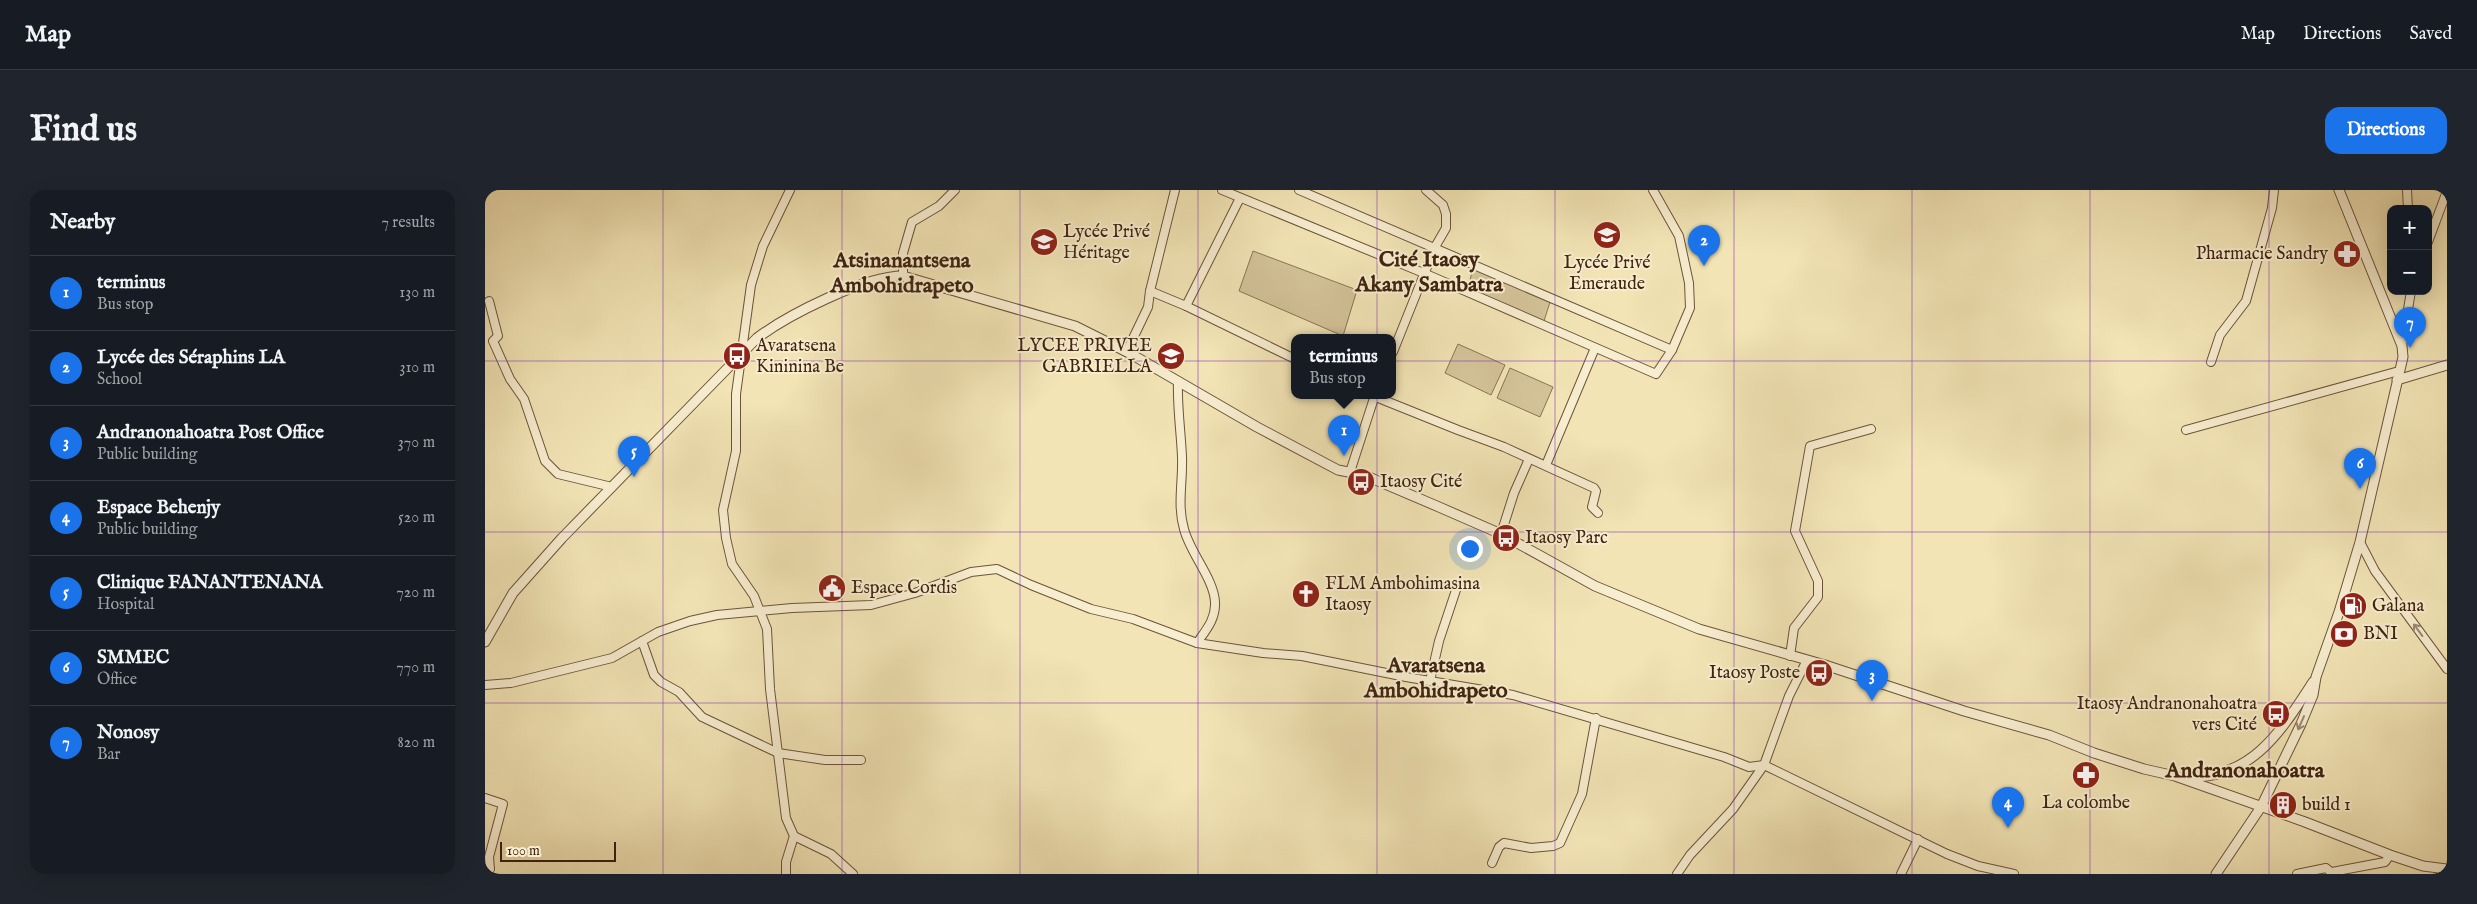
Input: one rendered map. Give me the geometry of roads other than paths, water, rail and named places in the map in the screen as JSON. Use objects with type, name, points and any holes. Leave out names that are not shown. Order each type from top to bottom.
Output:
[{"type":"street","points":[[790,190],[778,211],[756,264],[740,355],[736,394],[736,451],[723,510],[731,564],[754,596],[767,629],[770,689],[786,818],[794,836],[831,854],[853,874]]},
{"type":"street","points":[[903,276],[903,253],[912,222],[939,206],[955,190]]},
{"type":"street","points":[[1127,351],[1148,307],[1150,291],[1175,190]]},
{"type":"street","points":[[1222,190],[1426,274],[1656,374],[1672,350],[1690,308],[1689,283],[1679,236],[1653,190]]},
{"type":"street","points":[[1299,190],[1672,350]]},
{"type":"street","points":[[1396,345],[1426,274],[1435,247],[1446,228],[1446,214],[1443,205],[1426,190]]},
{"type":"street","points":[[2211,362],[2220,335],[2246,301],[2272,208],[2274,190]]},
{"type":"street","points":[[2339,190],[2403,346]]},
{"type":"street","points":[[2407,190],[2408,205]]},
{"type":"street","points":[[2432,231],[2447,190]]},
{"type":"street","points":[[1186,306],[1240,198]]},
{"type":"street","points":[[485,642],[513,592],[757,338],[794,314],[862,285],[882,278],[903,276],[1075,326],[1127,351],[1257,427],[1339,470],[1364,475],[1501,534],[1595,586],[1699,630],[1894,686],[1964,711],[2049,735],[2144,769],[2175,776],[2195,778],[2215,775],[2234,769],[2253,759],[2269,742],[2316,677]]},
{"type":"street","points":[[1150,291],[1186,306],[1291,357]]},
{"type":"street","points":[[2216,874],[2261,807],[2313,695],[2316,677],[2339,612],[2360,542],[2403,356],[2410,295]]},
{"type":"street","points":[[489,301],[497,336],[493,341],[510,379],[524,399],[545,461],[558,474],[612,487]]},
{"type":"street","points":[[1546,465],[1595,348]]},
{"type":"street","points":[[2397,380],[2447,365]]},
{"type":"street","points":[[2186,430],[2399,371]]},
{"type":"street","points":[[1178,381],[1178,422],[1182,456],[1179,513],[1190,547],[1213,590],[1215,600],[1214,619],[1197,643]]},
{"type":"street","points":[[1350,472],[1372,399]]},
{"type":"street","points":[[1383,399],[1546,465],[1594,488],[1596,491],[1592,507],[1598,513]]},
{"type":"street","points":[[1790,656],[1794,628],[1818,597],[1818,581],[1795,531],[1809,446],[1871,429]]},
{"type":"street","points":[[1501,534],[1514,493],[1529,459]]},
{"type":"street","points":[[2360,542],[2375,571],[2447,670]]},
{"type":"street","points":[[485,685],[511,683],[612,658],[657,632],[691,621],[717,616],[792,608],[871,605],[915,593],[971,572],[997,569],[1091,609],[1133,619],[1197,643],[1263,653],[1302,656],[1513,695],[1724,756],[1749,767],[1764,765],[1947,854],[1978,866],[2014,874]]},
{"type":"street","points":[[1430,681],[1439,640],[1457,587]]},
{"type":"street","points":[[642,640],[655,675],[661,682],[679,692],[702,718],[778,753],[825,760],[861,760]]},
{"type":"street","points":[[1677,874],[1691,855],[1733,808],[1764,765],[1789,696],[1807,660]]},
{"type":"street","points":[[1491,864],[1499,847],[1505,843],[1531,848],[1553,846],[1560,843],[1582,794],[1596,718]]},
{"type":"street","points":[[2175,776],[2334,832],[2390,855],[2423,866],[2447,869]]},
{"type":"street","points":[[485,798],[503,804],[489,857],[490,869]]},
{"type":"street","points":[[786,874],[786,862],[794,836]]},
{"type":"street","points":[[1901,874],[1918,839]]},
{"type":"street","points":[[2297,874],[2326,868],[2332,873],[2385,862],[2390,855]]},
{"type":"place","name":"Lycée Privé Emeraude","points":[[1607,235]]},
{"type":"place","name":"Lycée Privé Héritage","points":[[1044,242]]},
{"type":"place","name":"Pharmacie Sandry","points":[[2347,254]]},
{"type":"place","name":"Lycée des Séraphins LA","points":[[1704,266]]},
{"type":"place","name":"Nonosy","points":[[2410,348]]},
{"type":"place","name":"Avaratsena Kininina Be","points":[[737,356]]},
{"type":"place","name":"LYCEE PRIVEE GABRIELLA","points":[[1171,356]]},
{"type":"place","name":"terminus","points":[[1344,456]]},
{"type":"place","name":"Clinique FANANTENANA","points":[[634,477]]},
{"type":"place","name":"Itaosy Cité","points":[[1361,482]]},
{"type":"place","name":"SMMEC","points":[[2360,489]]},
{"type":"place","name":"Itaosy Parc","points":[[1506,538]]},
{"type":"place","name":"Espace Cordis","points":[[832,588]]},
{"type":"place","name":"FLM Ambohimasina Itaosy","points":[[1306,594]]},
{"type":"place","name":"Galana","points":[[2353,606]]},
{"type":"place","name":"BNI","points":[[2344,634]]},
{"type":"place","name":"Itaosy Poste","points":[[1819,673]]},
{"type":"place","name":"Andranonahoatra Post Office","points":[[1872,701]]},
{"type":"place","name":"Itaosy Andranonahoatra vers Cité","points":[[2276,714]]},
{"type":"place","name":"La colombe","points":[[2086,775]]},
{"type":"place","name":"build 1","points":[[2283,805]]},
{"type":"place","name":"Espace Behenjy","points":[[2008,828]]},
{"type":"district","name":"Cité Itaosy Akany Sambatra","points":[[1429,272]]},
{"type":"district","name":"Atsinanantsena Ambohidrapeto","points":[[902,274]]},
{"type":"district","name":"Avaratsena Ambohidrapeto","points":[[1436,678]]},
{"type":"district","name":"Andranonahoatra","points":[[2245,771]]}]
